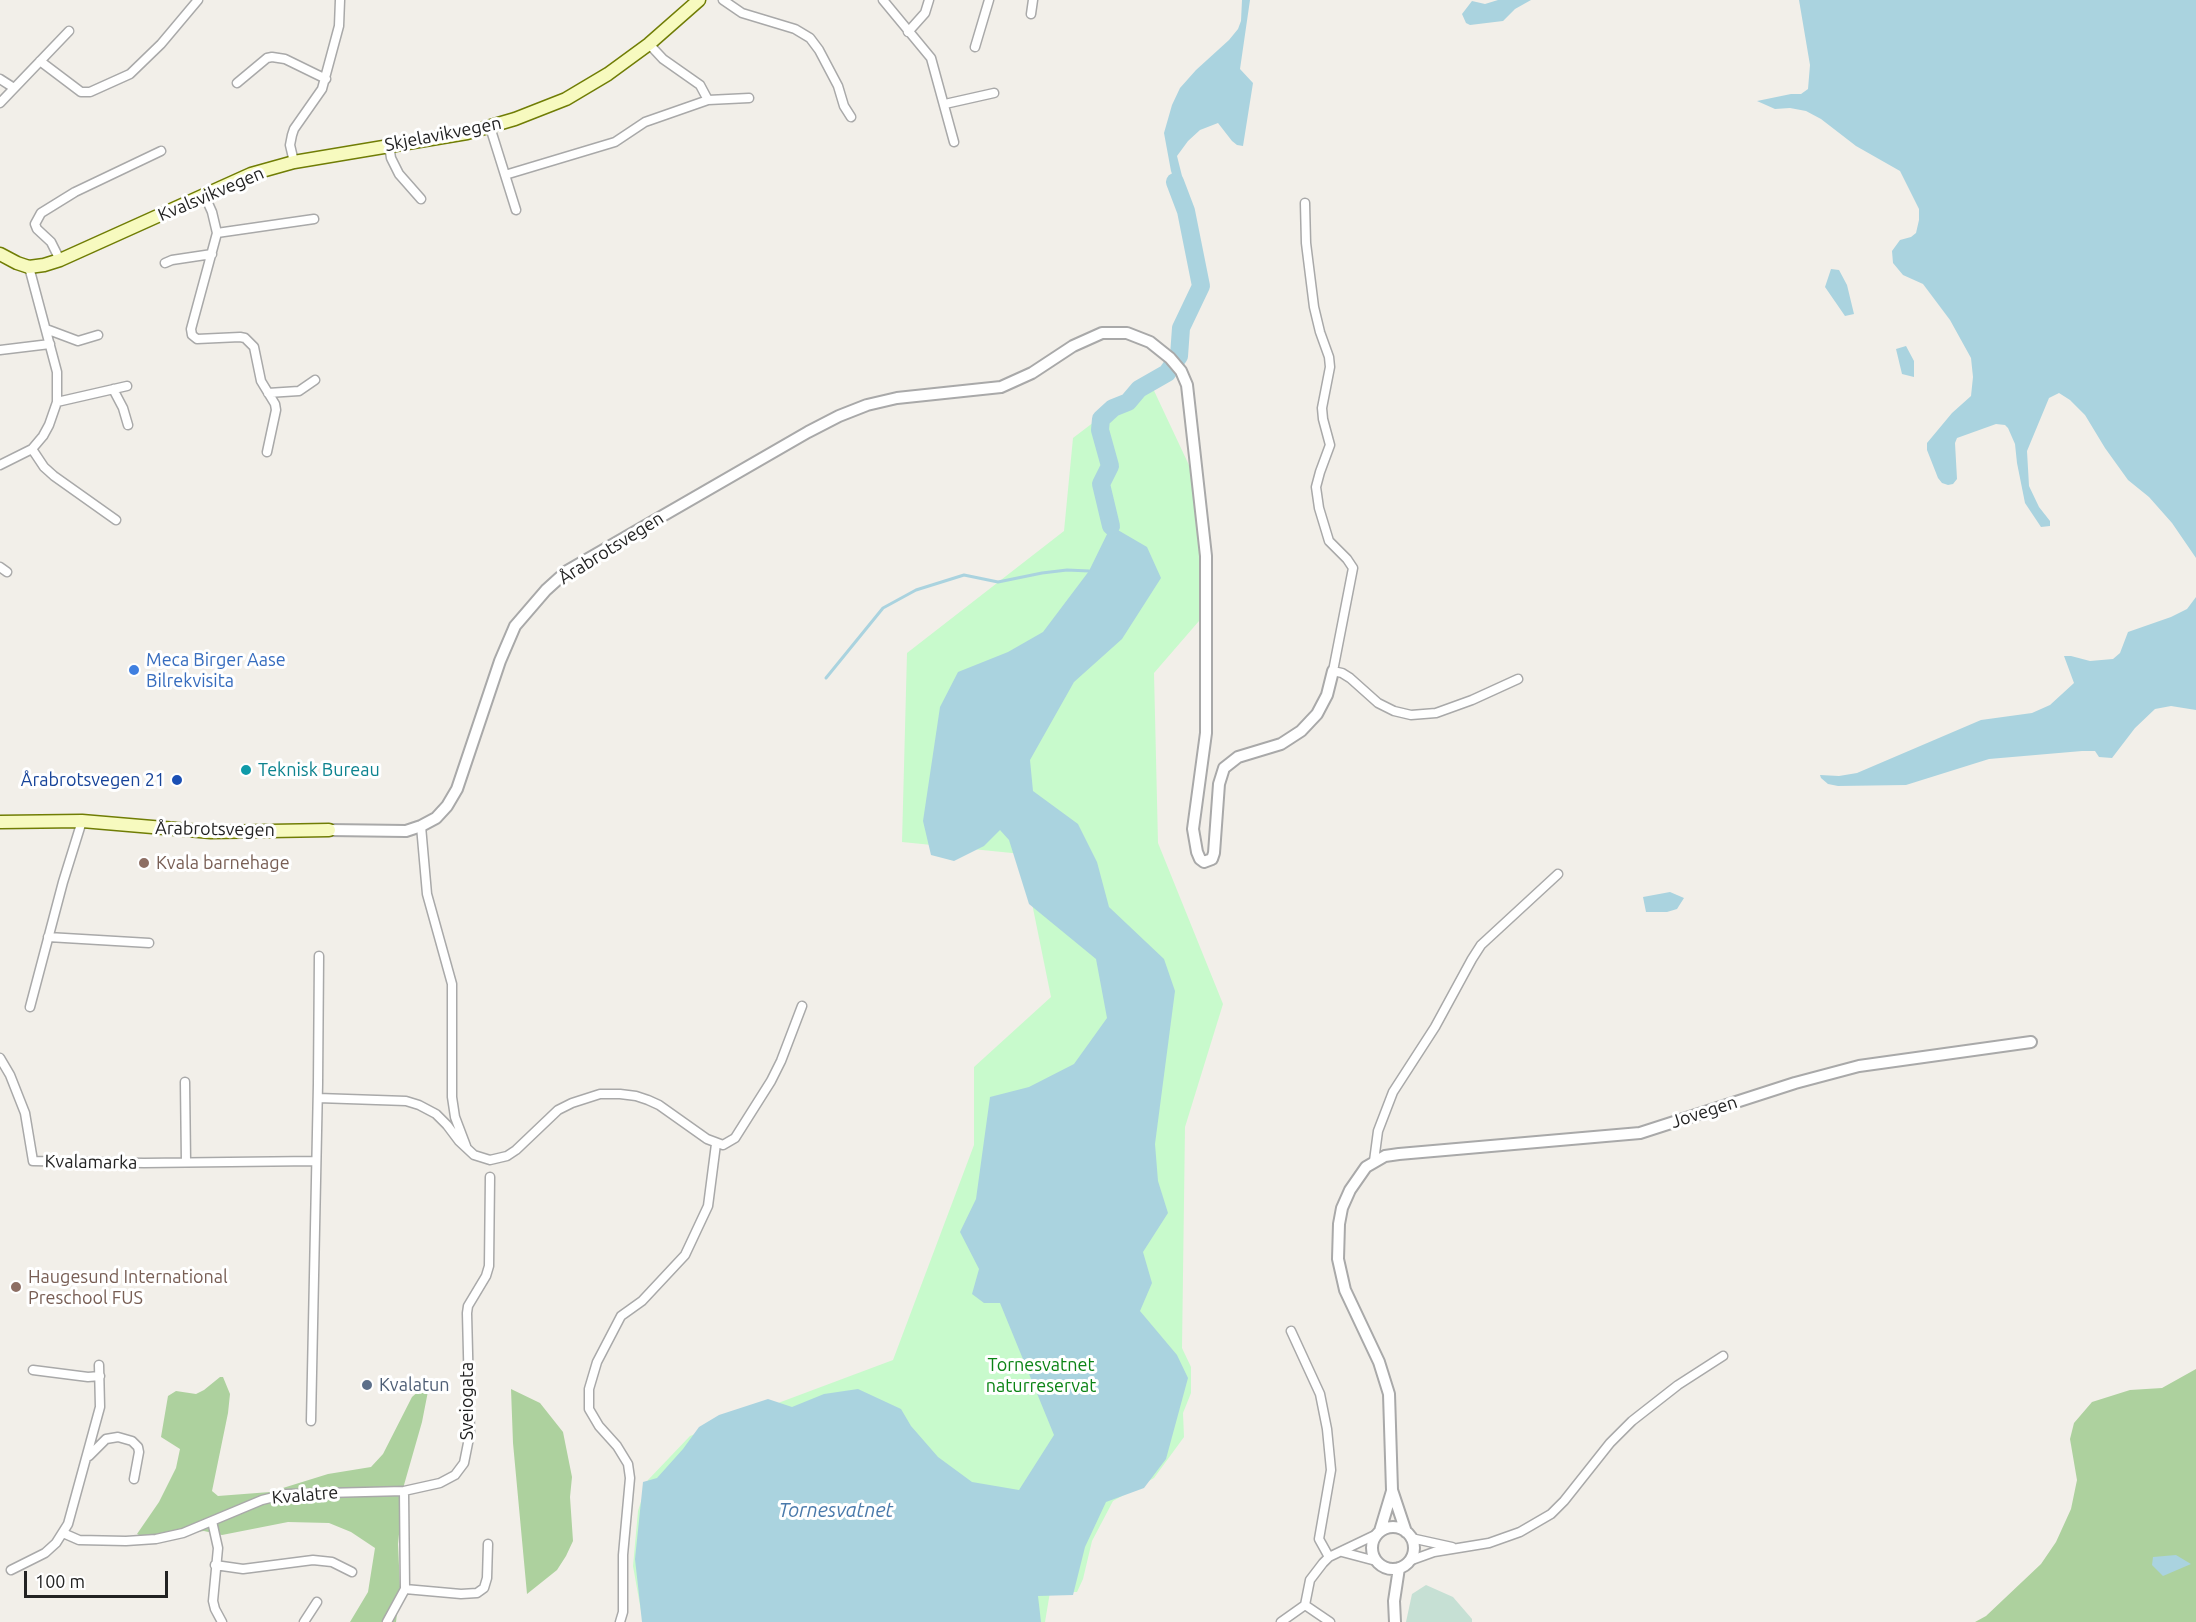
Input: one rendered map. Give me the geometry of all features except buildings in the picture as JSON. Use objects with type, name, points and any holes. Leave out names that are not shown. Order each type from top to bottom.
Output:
[{"type":"main road","name":"Skjelavikvegen","points":[[294,162],[440,138],[515,119],[576,93],[608,74],[649,44],[699,0]]},
{"type":"main road","name":"Kvalsvikvegen","points":[[29,267],[60,260],[251,174],[294,162]]},
{"type":"main road","points":[[0,255],[29,267]]},
{"type":"main road","name":"Årabrotsvegen","points":[[0,822],[82,821],[211,832],[329,830]]},
{"type":"street","points":[[40,61],[81,92],[90,92],[130,74],[162,44],[198,0]]},
{"type":"street","points":[[294,162],[290,145],[294,129],[319,96],[326,79],[339,26],[340,0]]},
{"type":"street","points":[[723,0],[742,13],[795,29],[810,38],[838,86],[844,106],[851,117]]},
{"type":"street","points":[[882,0],[931,58],[954,142]]},
{"type":"street","points":[[908,32],[925,14],[929,0]]},
{"type":"street","points":[[975,47],[989,0]]},
{"type":"street","points":[[1031,14],[1033,0]]},
{"type":"street","points":[[0,103],[69,31]]},
{"type":"street","points":[[649,44],[663,59],[700,85],[708,100]]},
{"type":"street","points":[[237,83],[267,58],[272,57],[285,59],[326,79]]},
{"type":"street","points":[[0,79],[14,88]]},
{"type":"street","points":[[945,104],[994,93]]},
{"type":"street","points":[[505,175],[615,142],[645,122],[708,100],[750,98]]},
{"type":"street","points":[[490,127],[516,210]]},
{"type":"street","points":[[388,145],[391,158],[399,174],[421,199]]},
{"type":"street","points":[[60,260],[51,242],[37,229],[35,224],[41,213],[75,192],[161,151]]},
{"type":"street","points":[[204,194],[212,212],[217,233],[192,322],[192,335],[203,340],[240,337],[250,341],[254,347],[261,381],[273,400],[276,410],[267,452]]},
{"type":"street","points":[[1305,203],[1306,243],[1314,307],[1330,367],[1322,408],[1330,445],[1316,487],[1319,508],[1329,541],[1353,568],[1352,582],[1341,619],[1333,671],[1350,678],[1378,704],[1411,715],[1436,713],[1518,679]]},
{"type":"street","points":[[217,233],[314,219]]},
{"type":"street","points":[[165,263],[212,254]]},
{"type":"street","points":[[0,465],[32,449],[49,425],[57,402],[57,372],[29,267]]},
{"type":"street","points":[[46,329],[78,341],[98,335]]},
{"type":"street","name":"Årabrotsvegen","points":[[329,830],[406,831],[436,818],[447,806],[457,789],[500,661],[515,626],[546,590],[567,571],[839,416],[867,405],[930,393],[1001,387],[1032,373],[1073,346],[1102,333],[1127,333],[1150,342],[1170,358],[1181,371],[1185,377],[1189,394],[1206,556],[1206,733],[1193,829],[1194,843],[1200,859],[1204,862],[1212,859],[1214,853],[1219,783],[1224,768],[1238,757],[1281,744],[1301,731],[1317,714],[1327,695],[1333,671]]},
{"type":"street","points":[[0,350],[50,344]]},
{"type":"street","points":[[268,393],[299,391],[315,380]]},
{"type":"street","points":[[57,402],[127,386]]},
{"type":"street","points":[[113,389],[128,424]]},
{"type":"street","points":[[32,449],[44,467],[54,476],[116,520]]},
{"type":"street","points":[[30,1007],[82,821]]},
{"type":"street","points":[[421,826],[427,894],[452,984],[452,1097],[455,1117],[467,1149]]},
{"type":"street","points":[[1409,1561],[1414,1550],[1392,1490],[1389,1394],[1379,1362],[1345,1290],[1338,1259],[1342,1208],[1358,1177],[1374,1161],[1378,1131],[1393,1092],[1427,1040],[1481,945],[1558,874]]},
{"type":"street","points":[[48,937],[149,943]]},
{"type":"street","points":[[311,1421],[319,956]]},
{"type":"street","points":[[318,1098],[406,1101],[436,1114],[467,1149],[481,1158],[499,1159],[516,1150],[558,1110],[600,1094],[636,1096],[659,1105],[695,1131],[716,1144],[723,1145],[735,1138],[765,1090],[781,1061],[801,1006]]},
{"type":"street","name":"Jovegen","points":[[1374,1161],[1398,1154],[1640,1133],[1795,1083],[1858,1066],[2031,1042]]},
{"type":"street","name":"Kvalamarka","points":[[0,1058],[10,1075],[25,1113],[33,1161],[315,1161]]},
{"type":"street","points":[[185,1082],[186,1162]]},
{"type":"street","points":[[620,1622],[623,1612],[623,1555],[630,1478],[628,1464],[589,1409],[589,1389],[597,1362],[610,1333],[621,1316],[642,1301],[685,1256],[708,1206],[716,1144]]},
{"type":"street","name":"Sveiogata","points":[[404,1491],[440,1484],[455,1475],[464,1463],[470,1433],[467,1313],[468,1306],[486,1276],[489,1266],[490,1177]]},
{"type":"street","points":[[1291,1331],[1320,1394],[1327,1429],[1331,1470],[1319,1539],[1329,1557]]},
{"type":"street","points":[[1386,1568],[1399,1568],[1409,1561],[1455,1548],[1489,1543],[1520,1532],[1551,1514],[1577,1487],[1610,1443],[1632,1421],[1678,1385],[1723,1356]]},
{"type":"street","points":[[11,1570],[45,1553],[63,1533],[73,1508],[100,1407],[99,1365]]},
{"type":"street","points":[[33,1370],[88,1377],[100,1376]]},
{"type":"street","points":[[85,1461],[106,1439],[118,1437],[132,1441],[138,1447],[139,1452],[134,1479]]},
{"type":"street","points":[[1376,1560],[1372,1548],[1392,1490]]},
{"type":"street","points":[[387,1622],[405,1589],[404,1491]]},
{"type":"street","name":"Kvalatre","points":[[63,1533],[80,1540],[136,1540],[177,1535],[262,1500],[285,1494],[404,1491]]},
{"type":"street","points":[[212,1521],[218,1540],[213,1601],[214,1608],[222,1622]]},
{"type":"street","points":[[1281,1622],[1305,1605],[1310,1580],[1329,1557],[1378,1533],[1393,1527],[1409,1535],[1455,1548]]},
{"type":"street","points":[[405,1589],[461,1594],[477,1593],[484,1588],[487,1578],[488,1544]]},
{"type":"street","points":[[1342,1552],[1376,1560],[1386,1568],[1394,1601],[1395,1622]]},
{"type":"street","points":[[215,1565],[243,1569],[313,1560],[332,1562],[352,1572]]},
{"type":"street","points":[[1394,1601],[1399,1568]]},
{"type":"street","points":[[304,1622],[316,1602]]},
{"type":"street","points":[[1305,1605],[1330,1622]]},
{"type":"green space","name":"Tornesvatnet","points":[[1149,380],[1195,478],[1204,551],[1199,621],[1154,673],[1158,843],[1223,1004],[1185,1127],[1182,1348],[1191,1367],[1191,1393],[1183,1413],[1184,1437],[1154,1478],[1113,1501],[1092,1541],[1083,1579],[1077,1592],[1050,1592],[1045,1622],[643,1622],[633,1566],[638,1511],[648,1480],[690,1436],[893,1360],[974,1145],[974,1067],[1051,997],[1022,854],[902,842],[907,653],[1064,531],[1073,438]]},
{"type":"green space","points":[[2196,1369],[2196,1622],[1975,1622],[1986,1616],[2041,1564],[2056,1542],[2071,1509],[2077,1480],[2070,1439],[2074,1423],[2092,1402],[2130,1390],[2162,1388]]},
{"type":"green space","points":[[223,1377],[230,1394],[212,1491],[218,1496],[270,1492],[328,1474],[371,1467],[383,1454],[412,1397],[430,1381],[422,1422],[404,1485],[398,1544],[400,1587],[396,1622],[350,1622],[368,1592],[375,1548],[351,1532],[329,1523],[288,1522],[222,1535],[204,1531],[145,1538],[137,1534],[159,1502],[176,1468],[180,1449],[161,1437],[168,1396],[176,1391],[196,1394]]},
{"type":"green space","points":[[511,1389],[540,1403],[563,1432],[572,1477],[570,1497],[573,1541],[557,1570],[527,1594],[513,1443]]},
{"type":"green space","points":[[1426,1585],[1453,1597],[1472,1619],[1472,1622],[1406,1622],[1412,1594]]},
{"type":"water","points":[[1242,0],[1250,0],[1240,69],[1253,83],[1243,146],[1232,141],[1218,123],[1200,130],[1177,156],[1183,180],[1175,182],[1164,133],[1172,105],[1180,88],[1238,29],[1241,21]]},
{"type":"water","points":[[1498,0],[1531,0],[1515,9],[1503,21],[1470,25],[1466,23],[1462,14],[1472,1],[1485,4]]},
{"type":"water","points":[[1799,0],[2196,0],[2196,558],[2172,523],[2149,497],[2128,480],[2085,415],[2059,393],[2049,398],[2027,451],[2029,486],[2039,507],[2050,521],[2050,526],[2041,527],[2025,503],[2015,444],[2005,425],[1996,424],[1957,438],[1955,443],[1957,479],[1953,484],[1948,485],[1942,483],[1938,478],[1927,450],[1927,443],[1952,413],[1971,396],[1973,377],[1971,358],[1950,320],[1923,284],[1903,275],[1893,263],[1892,251],[1900,240],[1916,233],[1919,209],[1900,171],[1856,146],[1821,119],[1806,111],[1790,108],[1775,109],[1757,101],[1801,94],[1808,89],[1810,65]]},
{"type":"water","points":[[1831,269],[1839,270],[1847,285],[1854,314],[1845,316],[1825,287]]},
{"type":"water","points":[[1906,346],[1914,361],[1914,377],[1902,374],[1896,349]]},
{"type":"water","name":"Tornesvatnet","points":[[1111,526],[1147,547],[1161,578],[1122,639],[1074,682],[1030,760],[1033,791],[1078,824],[1097,862],[1109,907],[1164,959],[1175,991],[1155,1144],[1158,1181],[1168,1213],[1143,1252],[1152,1283],[1140,1311],[1177,1355],[1188,1378],[1166,1459],[1144,1488],[1106,1502],[1085,1547],[1073,1595],[1038,1596],[1041,1622],[642,1622],[635,1559],[643,1482],[657,1478],[699,1427],[719,1415],[768,1399],[792,1407],[824,1394],[858,1389],[901,1409],[911,1426],[938,1457],[972,1482],[1019,1490],[1054,1435],[1000,1303],[984,1303],[972,1294],[979,1269],[960,1232],[976,1199],[990,1097],[1029,1087],[1074,1064],[1107,1018],[1096,959],[1029,904],[1009,840],[1000,830],[984,846],[954,861],[931,855],[923,821],[940,707],[958,672],[1008,652],[1043,632],[1089,571]]},
{"type":"water","points":[[2196,597],[2196,710],[2171,706],[2155,709],[2135,728],[2112,758],[2099,757],[2095,751],[2082,751],[1989,759],[1906,785],[1838,786],[1828,784],[1821,778],[1820,775],[1839,776],[1857,773],[1981,720],[2032,713],[2050,705],[2074,683],[2064,656],[2090,661],[2113,659],[2120,653],[2128,632],[2187,609]]},
{"type":"water","points":[[1670,892],[1684,898],[1677,909],[1667,912],[1646,912],[1643,897]]},
{"type":"water","points":[[2176,1555],[2191,1564],[2163,1576],[2152,1565],[2153,1557]]},
{"type":"waterway","points":[[1111,526],[1101,484],[1110,466],[1100,430],[1101,419],[1113,408],[1128,402],[1139,389],[1167,373],[1179,356],[1181,328],[1201,286],[1186,211],[1175,182]]},
{"type":"waterway","points":[[826,678],[883,608],[916,590],[964,575],[998,582],[1042,573],[1067,570],[1089,571]]},
{"type":"place","name":"Meca Birger Aase Bilrekvisita","points":[[134,670]]},
{"type":"place","name":"Teknisk Bureau","points":[[246,770]]},
{"type":"place","name":"Årabrotsvegen 21","points":[[177,780]]},
{"type":"place","name":"Kvala barnehage","points":[[144,863]]},
{"type":"place","name":"Haugesund International Preschool FUS","points":[[16,1287]]},
{"type":"place","name":"Kvalatun","points":[[367,1385]]},
{"type":"park label","name":"Tornesvatnet naturreservat","points":[[1041,1375]]}]
